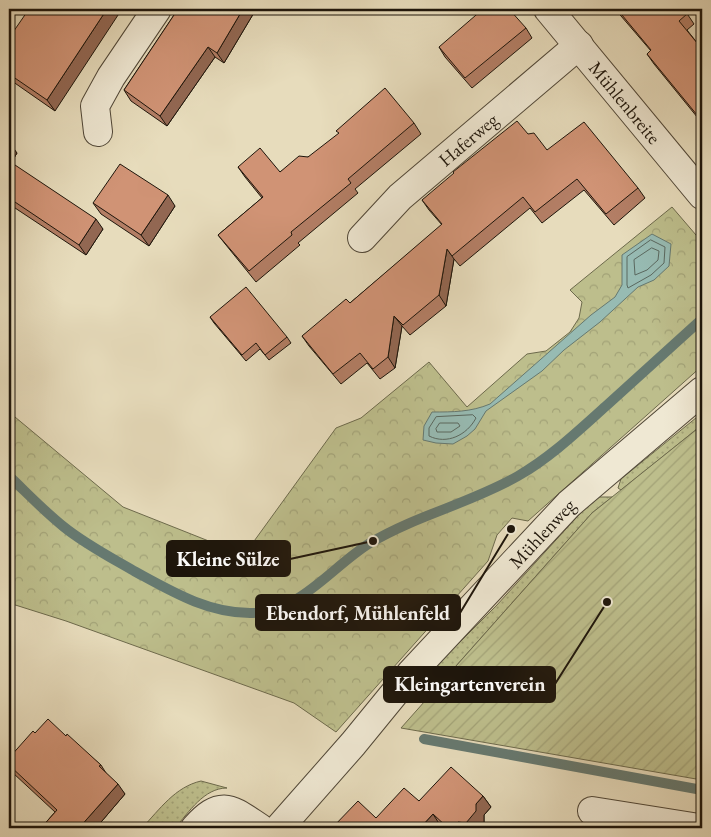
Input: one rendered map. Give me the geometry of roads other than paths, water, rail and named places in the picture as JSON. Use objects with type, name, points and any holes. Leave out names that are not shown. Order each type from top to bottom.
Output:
[{"type":"street","points":[[98,132],[95,106],[110,77],[157,9]]},
{"type":"street","name":"Mühlenbreite","points":[[548,9],[702,195]]},
{"type":"street","name":"Haferweg","points":[[362,238],[400,196],[579,46]]},
{"type":"street","name":"Mühlenweg","points":[[279,828],[354,744],[411,673],[569,504],[702,391]]},
{"type":"street","points":[[195,828],[210,814],[222,809],[237,813],[260,828]]},
{"type":"street","points":[[592,811],[699,828]]},
{"type":"water","points":[[652,234],[671,244],[669,266],[654,280],[638,287],[542,371],[486,411],[475,429],[467,436],[453,444],[423,440],[424,426],[432,412],[455,412],[490,404],[591,315],[615,297],[622,285],[622,255]]},
{"type":"waterway","points":[[9,476],[72,533],[89,545],[162,586],[190,600],[219,609],[250,613],[268,611],[300,597],[356,553],[388,533],[482,494],[530,469],[575,434],[702,319]]},
{"type":"waterway","points":[[424,739],[702,790]]},
{"type":"place","name":"Ebendorf, Mühlenfeld","points":[[511,529]]},
{"type":"place","name":"Kleine Sülze","points":[[373,541]]},
{"type":"place","name":"Kleingartenverein","points":[[607,602]]}]
